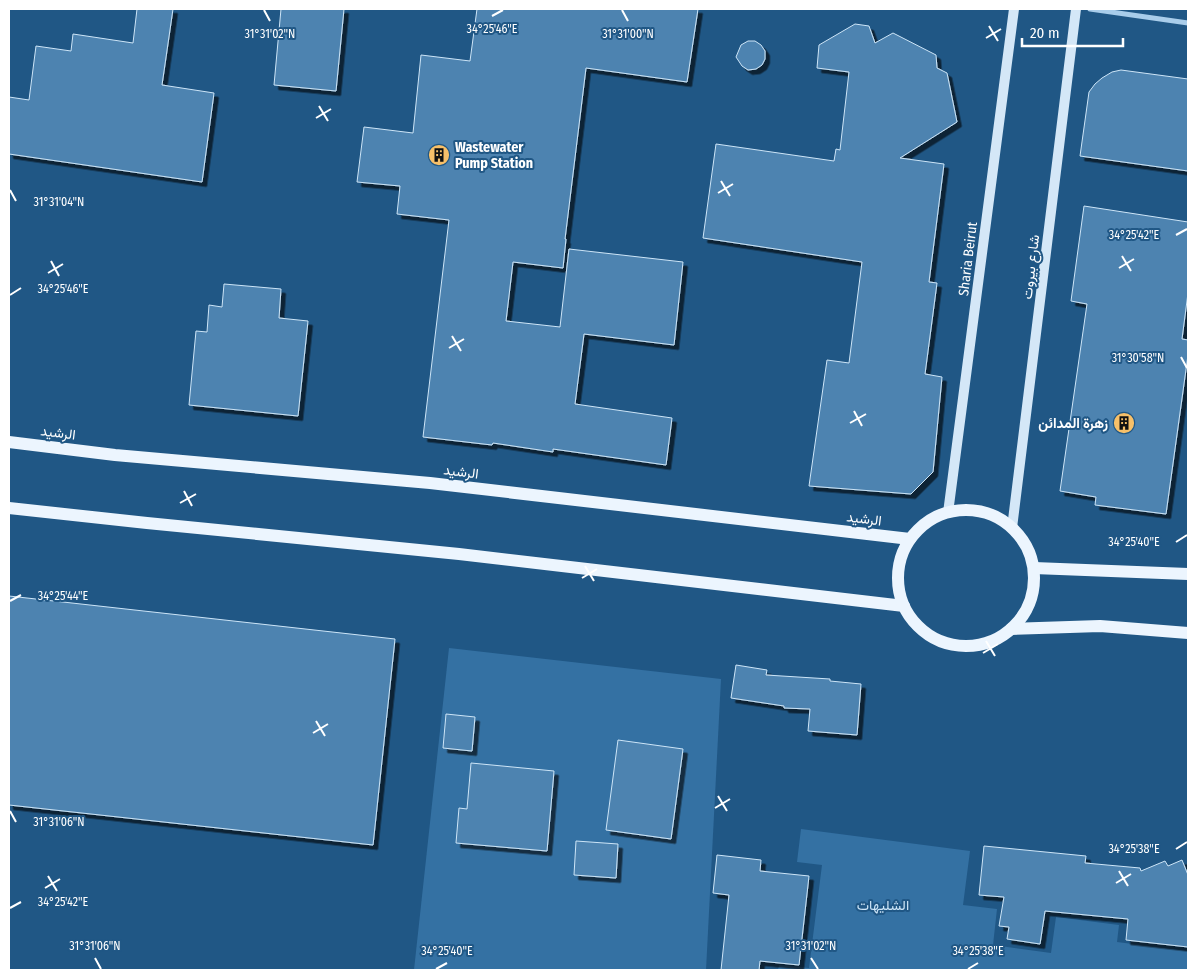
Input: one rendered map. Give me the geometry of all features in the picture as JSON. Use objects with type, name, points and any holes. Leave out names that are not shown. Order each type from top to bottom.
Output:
[{"type":"main road","name":"Sharia Beirut","points":[[948,513],[1014,9]]},
{"type":"main road","name":"شارع بيروت","points":[[1012,528],[1076,9]]},
{"type":"main road","name":"الرشيد","points":[[9,442],[115,455],[430,483],[910,539]]},
{"type":"main road","points":[[9,508],[460,554],[904,606]]},
{"type":"main road","points":[[970,510],[993,515],[1012,528],[1026,546],[1034,568],[1033,592],[1024,613],[1011,629],[993,641],[973,646],[952,645],[932,637],[916,624],[904,606],[898,583],[900,560],[910,539],[926,522],[948,513],[970,510]]},
{"type":"main road","points":[[1034,568],[1188,574]]},
{"type":"main road","points":[[1011,629],[1100,626],[1188,633]]},
{"type":"street","points":[[1090,9],[1188,23]]},
{"type":"green space","points":[[449,648],[721,679],[706,970],[414,970]]},
{"type":"green space","name":"الشليهات","points":[[801,829],[970,851],[963,905],[997,909],[993,945],[1051,953],[1056,917],[1119,925],[1117,942],[1188,951],[1188,970],[778,970],[779,965],[809,968],[822,865],[797,862]]},
{"type":"building","points":[[137,9],[173,9],[162,85],[214,93],[202,182],[9,154],[9,97],[29,100],[36,46],[71,51],[73,34],[133,43]]},
{"type":"building","points":[[281,9],[344,9],[336,91],[274,85]]},
{"type":"building","points":[[477,9],[698,9],[687,82],[586,68],[563,268],[513,262],[506,321],[560,327],[569,249],[683,262],[674,345],[584,334],[575,404],[672,418],[666,465],[553,449],[553,452],[493,443],[492,445],[423,437],[449,220],[397,214],[400,186],[357,182],[364,127],[413,133],[421,55],[470,61]]},
{"type":"building","points":[[855,24],[869,26],[875,43],[893,33],[936,55],[937,68],[947,73],[957,122],[900,158],[944,164],[929,282],[937,283],[925,374],[942,377],[933,472],[911,494],[809,486],[827,360],[849,363],[862,262],[703,238],[716,144],[834,161],[836,149],[840,150],[849,72],[817,68],[819,45]]},
{"type":"building","points":[[748,41],[755,41],[765,51],[765,59],[762,65],[756,69],[748,70],[742,66],[736,57],[741,45]]},
{"type":"building","points":[[1121,70],[1188,79],[1188,171],[1080,156],[1089,92],[1102,78],[1112,72]]},
{"type":"building","points":[[1084,206],[1188,222],[1188,293],[1182,339],[1188,340],[1188,355],[1166,514],[1095,505],[1096,497],[1060,491],[1087,304],[1071,301]]},
{"type":"building","points":[[224,284],[281,289],[279,318],[308,321],[298,416],[189,405],[196,331],[207,332],[209,305],[222,307]]},
{"type":"building","points":[[9,596],[395,639],[373,845],[9,805]]},
{"type":"building","points":[[736,665],[767,670],[766,675],[830,679],[830,681],[861,684],[857,735],[808,731],[810,709],[784,708],[784,706],[731,698]]},
{"type":"building","points":[[446,714],[475,717],[472,751],[443,748]]},
{"type":"building","points":[[618,740],[683,749],[671,839],[606,830]]},
{"type":"building","points":[[471,763],[554,771],[547,851],[456,843],[459,808],[467,809]]},
{"type":"building","points":[[576,841],[618,844],[616,878],[574,875]]},
{"type":"building","points":[[984,846],[1086,856],[1085,863],[1140,868],[1141,871],[1165,861],[1168,866],[1182,860],[1188,875],[1188,947],[1126,940],[1128,919],[1045,911],[1040,944],[1007,939],[1009,927],[999,926],[1004,897],[979,895]]},
{"type":"building","points":[[717,855],[761,860],[760,871],[809,876],[799,965],[760,961],[759,970],[721,970],[729,895],[713,893]]},
{"type":"place","name":"Wastewater Pump Station","points":[[439,155]]},
{"type":"place","name":"زهرة المدائن","points":[[1124,423]]}]
